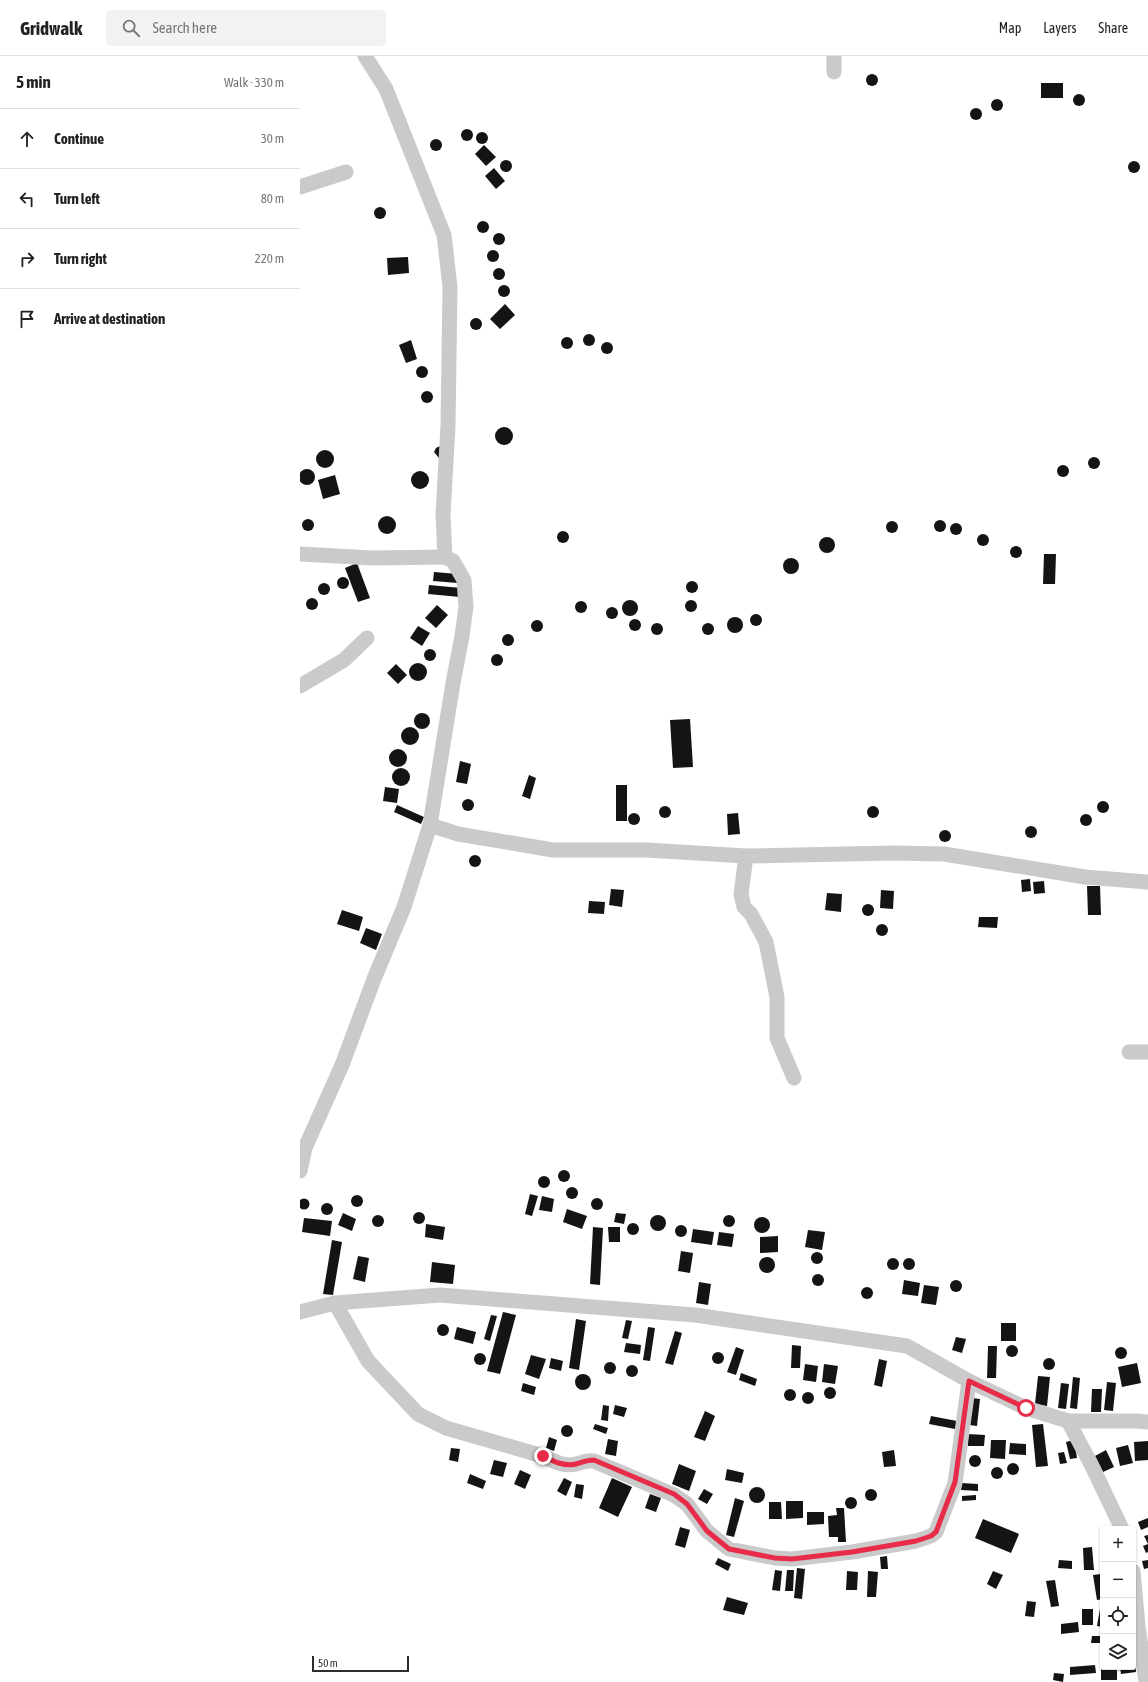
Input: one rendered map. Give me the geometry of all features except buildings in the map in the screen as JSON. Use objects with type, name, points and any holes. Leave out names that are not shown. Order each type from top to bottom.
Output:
[{"type":"street","points":[[365,56],[386,89],[444,234],[450,287],[448,426],[443,515],[445,557]]},
{"type":"street","points":[[834,56],[834,72]]},
{"type":"street","points":[[300,187],[346,172]]},
{"type":"street","points":[[300,554],[373,558],[445,557],[453,561],[464,580],[466,608],[430,825],[404,907],[374,980],[342,1065],[305,1148],[300,1171]]},
{"type":"street","points":[[300,686],[344,660],[367,638]]},
{"type":"street","points":[[430,825],[458,834],[553,850],[646,850],[746,856],[877,853],[944,854],[1085,877],[1148,882]]},
{"type":"street","points":[[746,856],[741,894],[744,907],[751,914],[766,942],[777,997],[777,1038],[794,1078]]},
{"type":"street","points":[[1129,1052],[1148,1052]]},
{"type":"street","points":[[300,1312],[335,1303],[440,1295],[695,1315],[907,1346],[969,1381],[1026,1408],[1068,1421],[1148,1422]]},
{"type":"street","points":[[335,1303],[368,1361],[418,1414],[446,1428],[543,1456],[558,1463],[574,1464],[594,1460],[674,1494],[687,1504],[707,1531],[729,1549],[775,1558],[792,1559],[852,1552],[916,1541],[931,1536],[936,1532],[955,1482],[969,1381]]},
{"type":"street","points":[[1068,1421],[1092,1464],[1121,1526]]},
{"type":"street","points":[[1135,1598],[1146,1682]]},
{"type":"route","points":[[543,1456],[558,1463],[567,1464],[594,1460],[674,1494],[687,1504],[707,1531],[729,1549],[775,1558],[792,1559],[852,1552],[916,1541],[931,1536],[936,1532],[955,1482],[969,1381],[1026,1408]]}]
